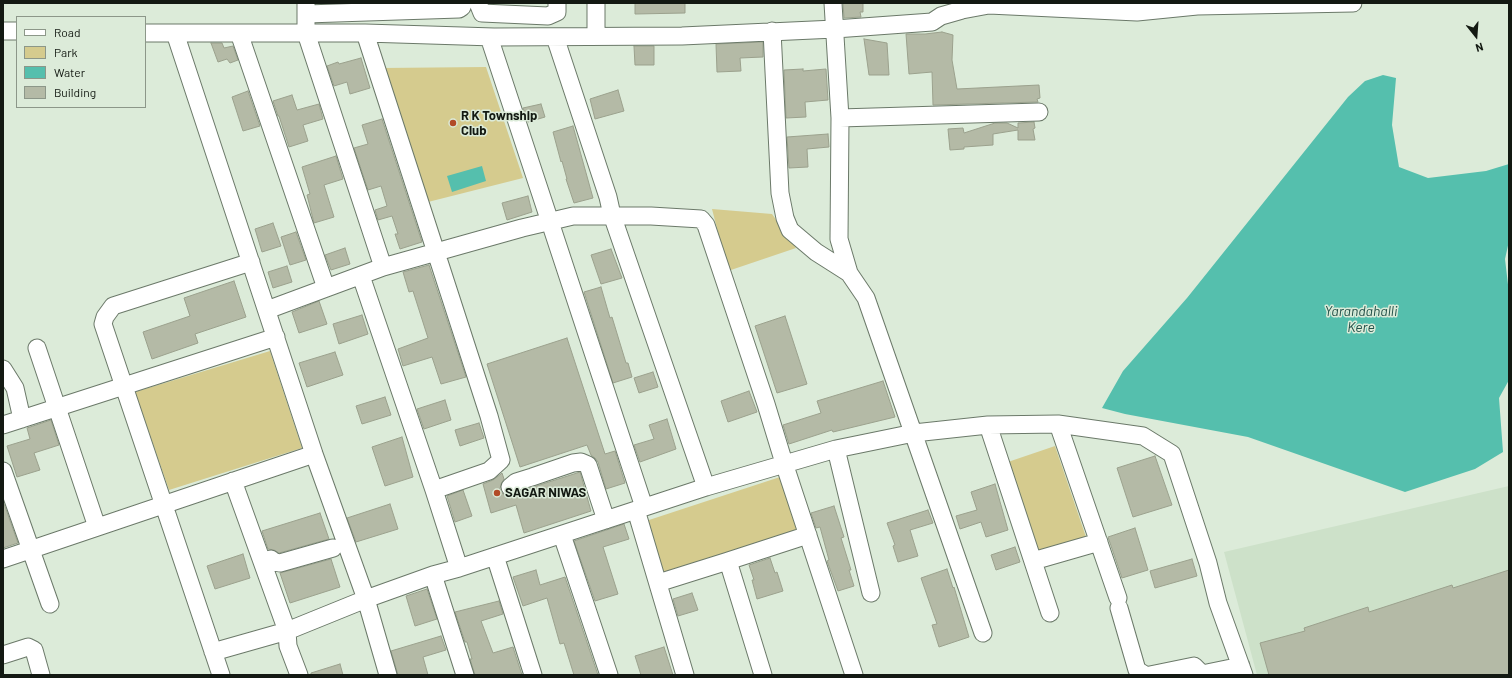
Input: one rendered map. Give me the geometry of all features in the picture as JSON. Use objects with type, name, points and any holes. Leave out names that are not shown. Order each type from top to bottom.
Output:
[{"type":"street","points":[[383,267],[306,33],[306,9],[408,7],[459,9],[462,7],[463,3]]},
{"type":"street","points":[[478,3],[482,13],[534,16],[548,16],[557,12],[557,3]]},
{"type":"street","points":[[596,3],[596,36]]},
{"type":"street","points":[[833,3],[840,118],[839,239],[849,273],[866,298],[982,633]]},
{"type":"street","points":[[146,33],[365,33],[488,37],[682,36],[834,29],[932,22],[941,16],[989,5],[1137,12],[1197,6],[1353,3]]},
{"type":"street","points":[[508,15],[510,37]]},
{"type":"street","points":[[534,16],[536,37]]},
{"type":"street","points":[[3,31],[16,31]]},
{"type":"street","points":[[772,31],[780,193],[785,218],[790,230],[816,252],[849,273]]},
{"type":"street","points":[[174,33],[314,454],[366,599],[388,675]]},
{"type":"street","points":[[239,33],[326,288]]},
{"type":"street","points":[[365,33],[489,416],[501,460],[489,472],[434,490]]},
{"type":"street","points":[[488,37],[550,221],[640,509],[658,583],[685,675]]},
{"type":"street","points":[[554,37],[608,197],[612,215],[706,487]]},
{"type":"street","points":[[840,118],[1039,112]]},
{"type":"street","points":[[267,310],[383,267],[573,216],[612,215],[701,219],[706,225],[854,675]]},
{"type":"street","points":[[220,675],[103,324],[105,317],[114,306],[251,262]]},
{"type":"street","points":[[361,276],[459,568]]},
{"type":"street","points":[[3,425],[276,337]]},
{"type":"street","points":[[37,348],[97,527]]},
{"type":"street","points":[[3,369],[15,388],[22,419]]},
{"type":"street","points":[[213,652],[287,632],[366,599],[433,575],[459,568],[784,463],[836,449],[914,433],[988,426],[1058,424],[1143,436],[1172,454],[1208,563],[1218,603],[1243,671],[1202,674],[1194,666],[1150,675]]},
{"type":"street","points":[[1058,424],[1119,602],[1137,670],[1145,675]]},
{"type":"street","points":[[988,426],[1050,614]]},
{"type":"street","points":[[836,449],[871,593]]},
{"type":"street","points":[[3,559],[314,454]]},
{"type":"street","points":[[510,487],[516,482],[532,476],[573,463],[581,462],[588,465],[606,520]]},
{"type":"street","points":[[3,471],[50,604]]},
{"type":"street","points":[[234,481],[287,632],[288,646],[299,675]]},
{"type":"street","points":[[562,535],[609,675]]},
{"type":"street","points":[[658,583],[808,535]]},
{"type":"street","points":[[1033,561],[1099,542]]},
{"type":"street","points":[[262,561],[271,559],[274,562],[280,563],[333,548]]},
{"type":"street","points":[[495,556],[533,675]]},
{"type":"street","points":[[728,560],[763,675]]},
{"type":"street","points":[[433,575],[465,675]]},
{"type":"street","points":[[3,655],[28,648],[34,650],[41,675]]},
{"type":"shaded area","points":[[1509,486],[1509,675],[1257,675],[1224,552]]},
{"type":"green space","name":"R K Township Club","points":[[486,67],[523,178],[428,202],[382,68]]},
{"type":"green space","points":[[712,209],[772,214],[796,248],[728,271]]},
{"type":"green space","points":[[270,351],[302,448],[169,490],[135,392]]},
{"type":"green space","points":[[1055,446],[1086,537],[1036,554],[1005,463]]},
{"type":"green space","points":[[780,477],[797,530],[663,574],[646,521]]},
{"type":"water","name":"Yarandahalli Kere","points":[[1383,75],[1396,78],[1392,125],[1399,167],[1428,178],[1486,171],[1509,164],[1509,241],[1505,259],[1509,293],[1509,380],[1499,398],[1503,452],[1475,469],[1405,492],[1248,437],[1125,414],[1102,408],[1123,371],[1187,298],[1348,97],[1365,81]]},
{"type":"water","points":[[482,166],[486,181],[452,192],[447,176]]},
{"type":"building","points":[[635,3],[685,3],[685,13],[635,14]]},
{"type":"building","points":[[843,3],[863,3],[863,12],[860,12],[861,17],[844,18]]},
{"type":"building","points":[[942,32],[953,35],[952,60],[957,89],[1039,85],[1040,98],[1037,99],[1038,102],[933,105],[932,72],[909,74],[906,34]]},
{"type":"building","points":[[864,39],[887,43],[889,75],[869,75]]},
{"type":"building","points":[[763,42],[763,57],[740,58],[741,71],[717,72],[716,44]]},
{"type":"building","points":[[211,43],[222,43],[224,48],[233,46],[238,60],[230,63],[227,59],[218,62]]},
{"type":"building","points":[[634,46],[654,46],[654,65],[635,65]]},
{"type":"building","points":[[361,58],[370,88],[350,94],[347,82],[334,86],[327,66],[338,62],[339,64]]},
{"type":"building","points":[[803,69],[803,71],[826,69],[828,100],[805,102],[806,117],[786,118],[784,70]]},
{"type":"building","points":[[618,90],[624,111],[595,119],[590,99]]},
{"type":"building","points":[[248,91],[260,126],[243,131],[232,97]]},
{"type":"building","points":[[292,95],[297,110],[319,104],[323,119],[303,125],[308,141],[289,147],[273,101]]},
{"type":"building","points":[[541,104],[545,117],[528,122],[523,108]]},
{"type":"building","points":[[382,119],[422,242],[400,249],[395,234],[398,234],[392,216],[378,220],[375,210],[387,206],[381,186],[368,190],[354,148],[368,144],[362,125]]},
{"type":"building","points":[[1034,122],[1035,128],[1033,129],[1035,140],[1018,140],[1018,130],[993,134],[993,145],[964,147],[964,149],[950,150],[948,129],[963,128],[964,133],[995,123],[1007,123],[1018,128],[1018,123]]},
{"type":"building","points":[[573,126],[593,198],[574,203],[553,132]]},
{"type":"building","points":[[828,134],[829,147],[807,149],[808,167],[789,168],[787,137]]},
{"type":"building","points":[[336,156],[343,179],[324,185],[334,217],[314,223],[307,195],[310,194],[302,167]]},
{"type":"building","points":[[528,196],[532,212],[507,220],[502,203]]},
{"type":"building","points":[[273,223],[281,246],[262,252],[255,229]]},
{"type":"building","points":[[296,232],[306,260],[290,265],[281,237]]},
{"type":"building","points":[[345,248],[350,264],[331,270],[325,255]]},
{"type":"building","points":[[611,249],[622,278],[601,284],[591,255]]},
{"type":"building","points":[[429,265],[466,377],[441,384],[432,357],[403,366],[398,349],[428,338],[413,291],[409,292],[403,272]]},
{"type":"building","points":[[287,266],[292,282],[273,288],[268,272]]},
{"type":"building","points":[[234,281],[246,317],[195,334],[198,343],[152,359],[143,332],[190,316],[184,298]]},
{"type":"building","points":[[601,287],[610,318],[612,317],[626,363],[628,363],[632,377],[613,383],[584,292]]},
{"type":"building","points":[[319,301],[327,324],[299,333],[292,312]]},
{"type":"building","points":[[362,315],[368,334],[339,344],[333,324]]},
{"type":"building","points":[[785,316],[807,384],[777,393],[755,326]]},
{"type":"building","points":[[567,338],[605,454],[615,451],[625,483],[606,489],[598,462],[591,455],[587,445],[520,467],[487,364]]},
{"type":"building","points":[[335,352],[343,375],[307,387],[299,363]]},
{"type":"building","points":[[653,372],[658,387],[639,393],[634,378]]},
{"type":"building","points":[[883,381],[895,417],[833,432],[832,430],[789,444],[783,425],[821,413],[817,401]]},
{"type":"building","points":[[749,391],[757,412],[728,422],[721,401]]},
{"type":"building","points":[[385,397],[391,415],[362,424],[356,406]]},
{"type":"building","points":[[445,400],[451,420],[424,429],[417,409]]},
{"type":"building","points":[[667,419],[676,449],[640,462],[634,445],[654,439],[649,425]]},
{"type":"building","points":[[51,420],[59,445],[34,453],[40,470],[17,477],[7,446],[30,439],[27,428]]},
{"type":"building","points":[[479,423],[484,438],[460,446],[455,430]]},
{"type":"building","points":[[402,437],[413,477],[385,486],[372,447]]},
{"type":"building","points":[[1155,456],[1172,505],[1133,517],[1117,468]]},
{"type":"building","points":[[580,472],[591,511],[524,533],[516,505],[491,513],[483,484],[493,480],[502,473],[504,479],[500,489],[506,496],[511,497],[521,491]]},
{"type":"building","points":[[995,484],[1008,530],[986,537],[981,522],[960,529],[956,516],[977,510],[971,492]]},
{"type":"building","points":[[463,490],[472,516],[455,522],[447,496]]},
{"type":"building","points":[[3,501],[18,543],[3,548]]},
{"type":"building","points":[[390,504],[398,529],[356,542],[347,518]]},
{"type":"building","points":[[834,506],[844,537],[841,538],[851,570],[849,570],[854,586],[838,591],[827,561],[829,560],[820,527],[816,528],[811,513]]},
{"type":"building","points":[[928,510],[933,523],[910,530],[918,556],[898,562],[893,546],[895,545],[887,523]]},
{"type":"building","points":[[320,513],[329,539],[279,553],[268,549],[262,531]]},
{"type":"building","points":[[624,524],[629,539],[603,547],[618,594],[595,601],[574,541]]},
{"type":"building","points":[[1135,528],[1148,570],[1122,578],[1108,537]]},
{"type":"building","points":[[1015,547],[1020,562],[996,570],[991,555]]},
{"type":"building","points":[[243,554],[250,578],[215,589],[207,566]]},
{"type":"building","points":[[770,558],[775,573],[777,572],[783,591],[757,599],[752,580],[754,580],[749,565]]},
{"type":"building","points":[[331,559],[340,587],[290,603],[280,573]]},
{"type":"building","points":[[1192,559],[1197,576],[1155,588],[1150,571]]},
{"type":"building","points":[[947,569],[969,637],[939,647],[932,625],[937,624],[921,578]]},
{"type":"building","points":[[536,570],[540,585],[565,577],[598,675],[574,675],[564,643],[560,644],[547,598],[523,606],[513,577]]},
{"type":"building","points":[[1509,570],[1509,675],[1269,675],[1260,643],[1305,631],[1304,628],[1368,607],[1369,612],[1452,585],[1453,588]]},
{"type":"building","points":[[427,589],[437,619],[415,626],[406,596]]},
{"type":"building","points":[[692,593],[698,610],[678,616],[673,599]]},
{"type":"building","points":[[499,601],[503,614],[481,621],[493,653],[513,647],[522,675],[475,675],[467,642],[465,642],[455,612]]},
{"type":"building","points":[[441,636],[446,650],[423,657],[428,675],[398,675],[391,651]]},
{"type":"building","points":[[664,647],[673,675],[641,675],[635,656]]},
{"type":"building","points":[[340,664],[343,675],[311,675],[311,673]]},
{"type":"place","name":"R K Township Club","points":[[453,123]]},
{"type":"place","name":"SAGAR NIWAS","points":[[497,493]]}]
